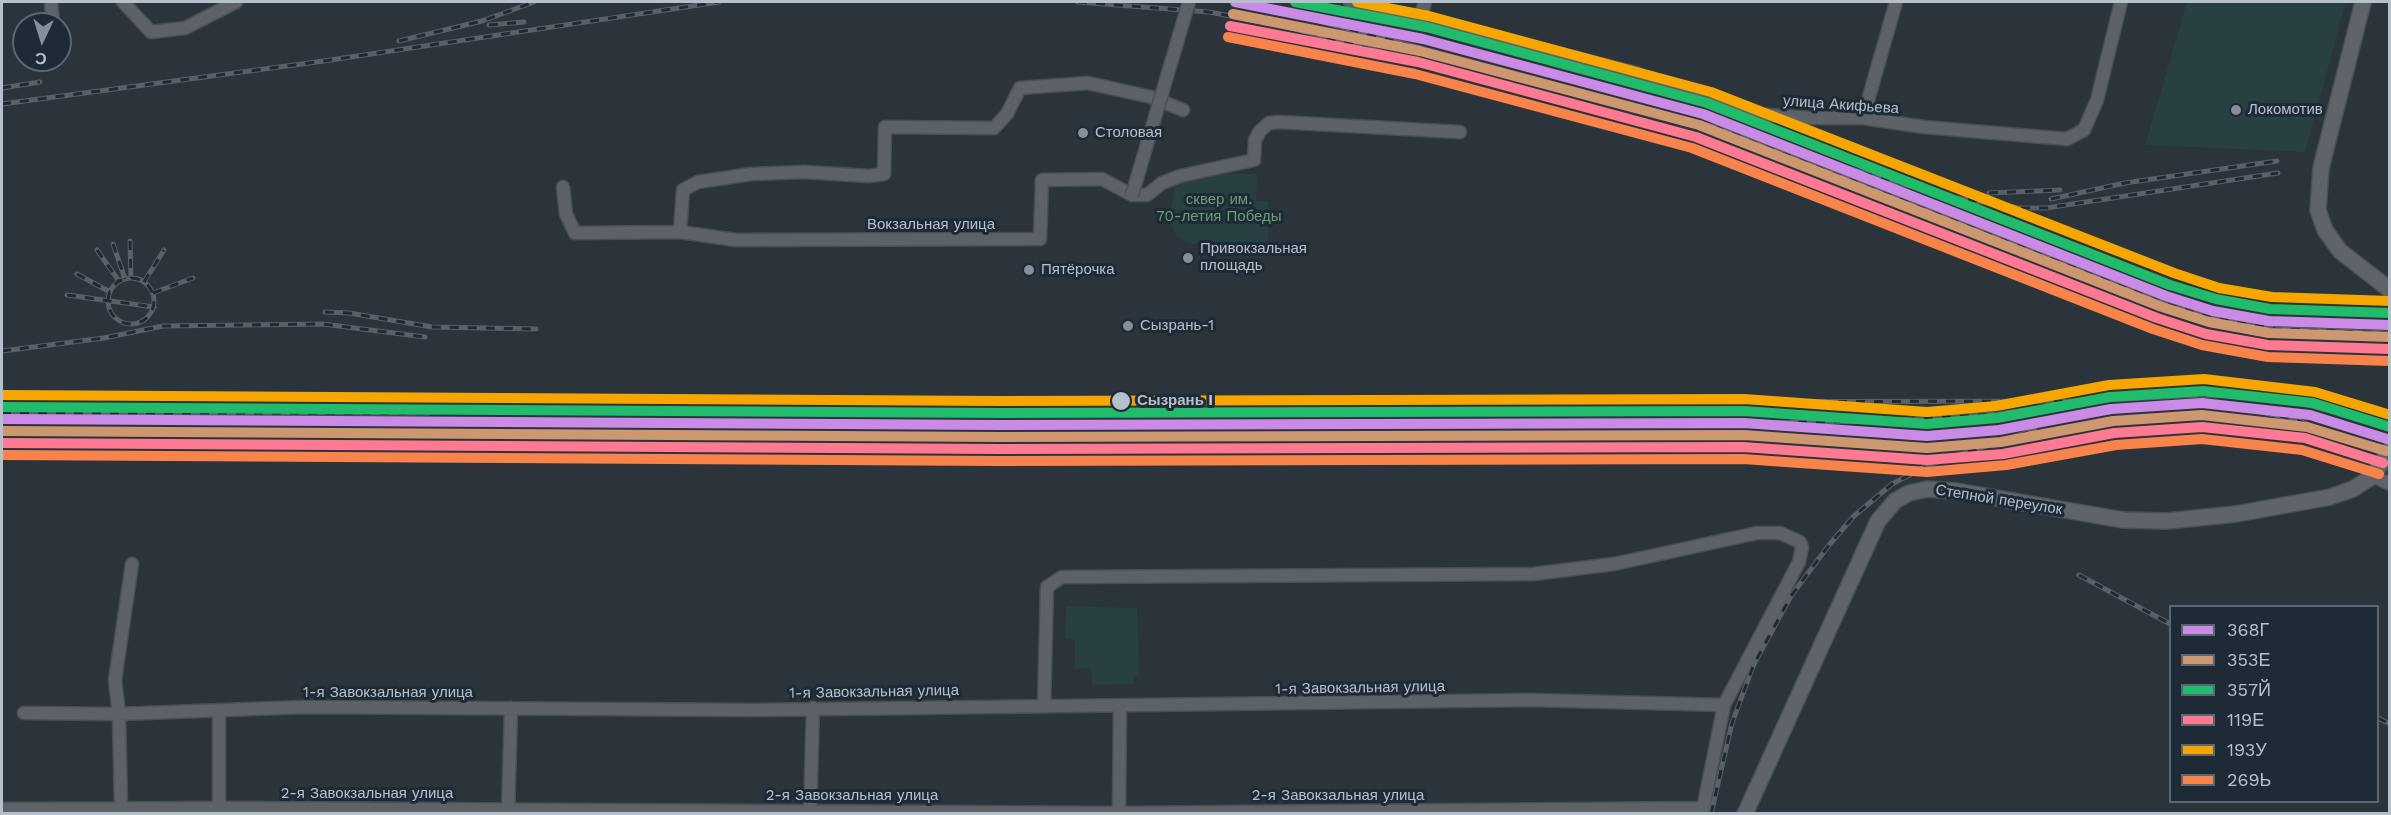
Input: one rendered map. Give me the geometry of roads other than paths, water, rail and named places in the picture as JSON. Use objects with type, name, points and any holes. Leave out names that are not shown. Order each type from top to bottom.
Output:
[{"type":"main road","points":[[2363,2],[2321,168],[2318,210],[2325,230],[2340,251],[2390,290]]},
{"type":"main road","points":[[2373,476],[2390,450]]},
{"type":"main road","name":"Степной переулок","points":[[1745,813],[1878,521],[1895,501],[1909,493],[1927,489],[1956,491],[2123,520],[2167,521],[2306,503],[2353,489],[2373,476]]},
{"type":"street","points":[[123,2],[151,32],[185,28],[236,2]]},
{"type":"street","points":[[1188,2],[1127,192],[1147,195],[1162,183],[1180,176],[1254,160],[1256,140],[1260,131],[1269,123],[1460,132]]},
{"type":"street","name":"улица Акифьева","points":[[1350,2],[1636,73],[1659,84],[1754,114],[1811,118],[1863,118],[2036,138],[2067,139],[2077,136],[2087,125],[2105,70],[2121,2]]},
{"type":"street","points":[[1420,19],[1425,2]]},
{"type":"street","points":[[1863,118],[1896,2]]},
{"type":"street","points":[[680,232],[683,190],[698,182],[751,174],[804,172],[869,177],[884,174],[885,127],[994,128],[1007,114],[1020,88],[1088,83],[1151,97],[1183,110]]},
{"type":"street","name":"Вокзальная улица","points":[[562,187],[566,214],[575,233],[680,232],[736,240],[1040,239],[1042,180],[1102,179],[1127,192]]},
{"type":"street","points":[[2373,476],[2390,484]]},
{"type":"street","points":[[1044,706],[1047,587],[1062,577],[1533,574],[1614,564],[1757,533],[1785,534],[1800,542],[1802,547],[1799,562],[1724,705],[1703,811]]},
{"type":"street","points":[[121,808],[119,714],[115,680],[132,564]]},
{"type":"street","name":"1-я Завокзальная улица","points":[[24,713],[119,714],[304,707],[753,710],[1531,700],[1724,705]]},
{"type":"street","points":[[1119,813],[1120,706]]},
{"type":"street","points":[[508,812],[511,708]]},
{"type":"street","points":[[810,812],[813,708]]},
{"type":"street","points":[[219,710],[225,810]]},
{"type":"street","name":"2-я Завокзальная улица","points":[[2,809],[1119,813],[1703,811]]},
{"type":"railway","points":[[399,41],[482,21],[534,2]]},
{"type":"railway","points":[[2,104],[324,61],[719,2]]},
{"type":"railway","points":[[1078,2],[1209,12],[1284,26],[1385,53]]},
{"type":"railway","points":[[1263,6],[1718,128],[2164,303],[2212,318],[2275,329],[2390,333]]},
{"type":"railway","points":[[489,25],[524,22]]},
{"type":"railway","points":[[2,88],[40,82]]},
{"type":"railway","points":[[2051,199],[2125,183],[2277,161]]},
{"type":"railway","points":[[1846,168],[1950,197],[2019,208],[2046,208],[2278,173]]},
{"type":"railway","points":[[1989,193],[2060,190]]},
{"type":"railway","points":[[130,241],[131,278]]},
{"type":"railway","points":[[113,244],[125,279]]},
{"type":"railway","points":[[97,250],[119,281]]},
{"type":"railway","points":[[144,282],[164,250]]},
{"type":"railway","points":[[77,274],[110,292]]},
{"type":"railway","points":[[131,278],[147,285],[154,301],[147,317],[131,324],[115,317],[108,301],[115,285],[131,278]]},
{"type":"railway","points":[[153,293],[193,278]]},
{"type":"railway","points":[[67,295],[154,307]]},
{"type":"railway","points":[[325,312],[349,313],[432,327],[536,329]]},
{"type":"railway","points":[[2,351],[104,338],[163,326],[323,324],[425,337]]},
{"type":"railway","points":[[2,397],[1610,402],[2084,401],[2201,395],[2249,396],[2297,402],[2361,419]]},
{"type":"railway","points":[[2227,405],[2294,419],[2342,438]]},
{"type":"railway","points":[[1744,423],[1884,421],[1998,414],[2040,408]]},
{"type":"railway","points":[[2,413],[428,413]]},
{"type":"railway","points":[[1711,814],[1732,723],[1754,664],[1791,596],[1829,545],[1854,516],[1892,484],[1931,464],[2035,430]]},
{"type":"railway","points":[[2079,575],[2169,623]]},
{"type":"railway","points":[[2379,718],[2390,724]]},
{"type":"place","name":"Локомотив","points":[[2236,110]]},
{"type":"place","name":"Столовая","points":[[1083,133]]},
{"type":"place","name":"Привокзальная площадь","points":[[1188,258]]},
{"type":"place","name":"Пятёрочка","points":[[1029,270]]},
{"type":"place","name":"Сызрань-1","points":[[1128,326]]},
{"type":"place","name":"Сызрань I","points":[[1121,401]]},
{"type":"park label","name":"сквер им. 70-летия Победы","points":[[1219,208]]}]
